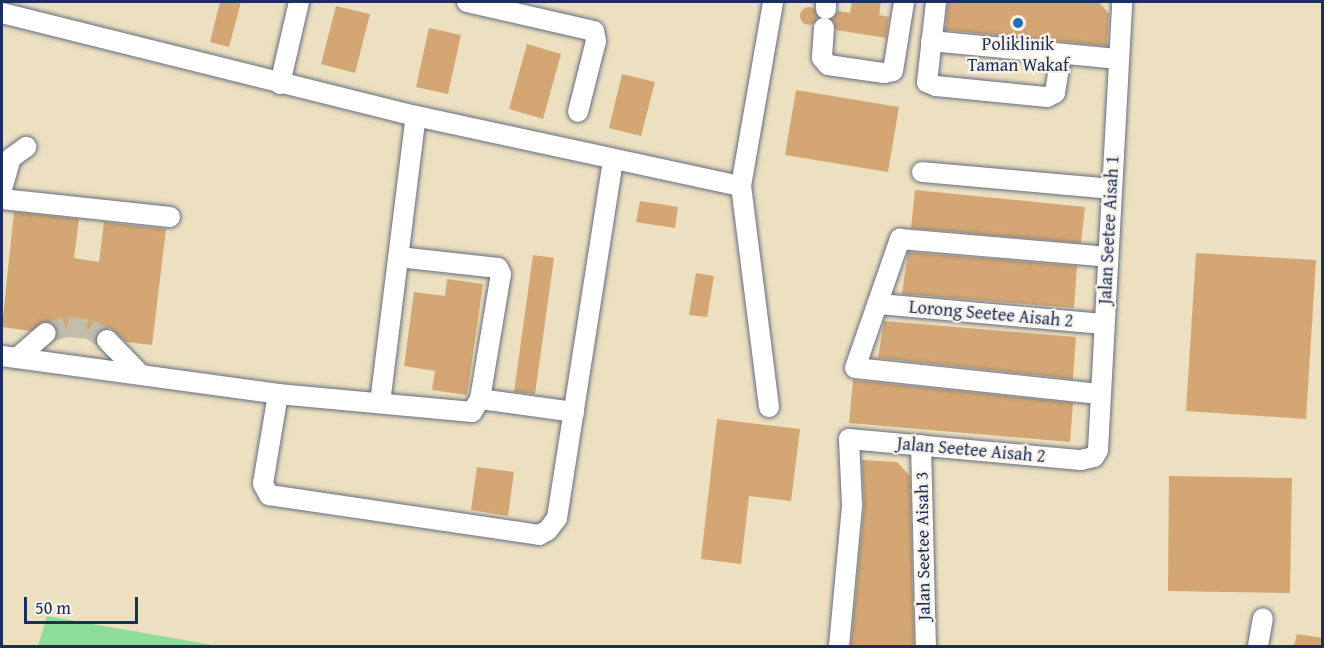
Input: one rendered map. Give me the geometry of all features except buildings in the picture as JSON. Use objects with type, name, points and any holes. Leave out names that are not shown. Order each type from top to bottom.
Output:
[{"type":"street","points":[[280,84],[299,2]]},
{"type":"street","points":[[467,2],[594,31],[596,41],[578,112]]},
{"type":"street","points":[[769,407],[741,186],[773,2]]},
{"type":"street","points":[[825,13],[822,58],[828,64],[885,73],[893,71],[903,2]]},
{"type":"street","points":[[936,2],[927,82],[936,87],[1047,97],[1055,93],[1061,54]]},
{"type":"street","name":"Jalan Seetee Aisah 1","points":[[1094,457],[1098,450],[1099,393],[1122,2]]},
{"type":"street","points":[[2,13],[416,116],[741,186]]},
{"type":"street","points":[[932,41],[1119,59]]},
{"type":"street","points":[[380,403],[416,116]]},
{"type":"street","points":[[2,189],[11,158],[26,147]]},
{"type":"street","points":[[278,394],[263,484],[269,495],[539,535],[548,530],[556,518],[613,160]]},
{"type":"street","points":[[922,172],[1112,189]]},
{"type":"street","points":[[2,199],[170,217]]},
{"type":"street","points":[[1099,393],[855,368],[900,239],[1108,257]]},
{"type":"street","points":[[9,357],[278,394],[472,412],[480,399],[501,274],[498,268],[399,257]]},
{"type":"street","name":"Lorong Seetee Aisah 2","points":[[879,304],[1103,324]]},
{"type":"street","points":[[9,357],[46,333]]},
{"type":"street","points":[[107,340],[141,375]]},
{"type":"street","points":[[480,399],[574,412]]},
{"type":"street","name":"Jalan Seetee Aisah 2","points":[[840,646],[852,505],[849,439],[1081,460],[1094,457]]},
{"type":"street","name":"Jalan Seetee Aisah 3","points":[[921,445],[926,646]]},
{"type":"street","points":[[1258,646],[1263,618]]},
{"type":"green space","points":[[47,616],[218,646],[38,646]]},
{"type":"tunnel","points":[[46,333],[67,327],[89,329],[107,340]]},
{"type":"place","name":"Poliklinik Taman Wakaf","points":[[1018,23]]}]
